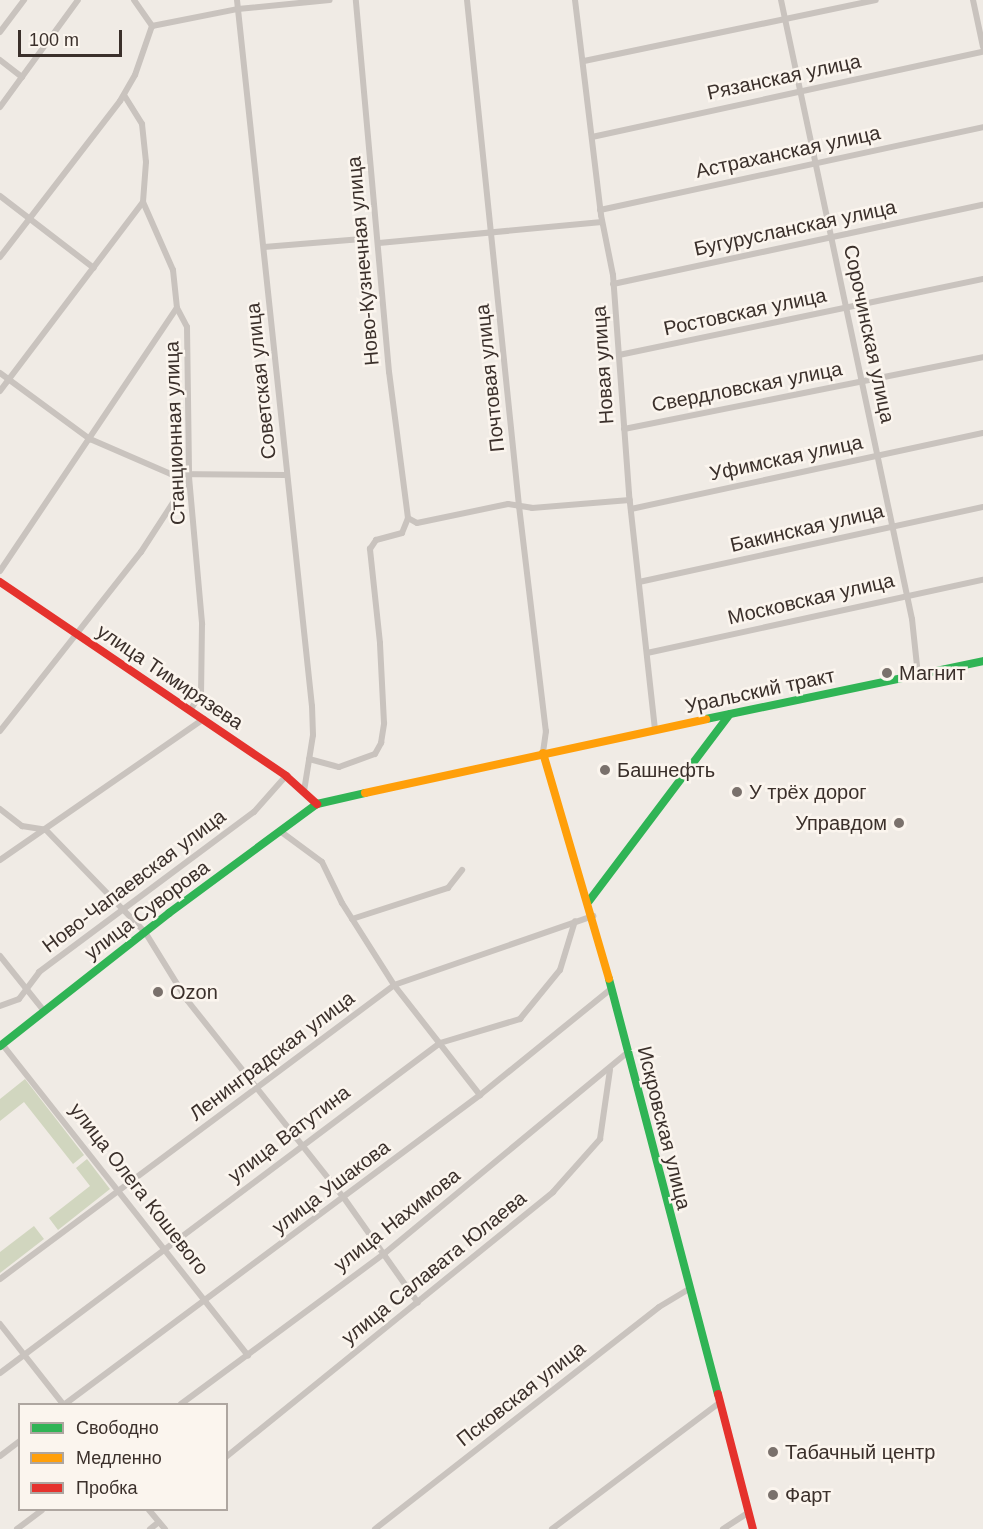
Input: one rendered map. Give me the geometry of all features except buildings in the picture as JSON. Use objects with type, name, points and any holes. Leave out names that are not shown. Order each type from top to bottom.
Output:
[{"type":"main road","name":"улица Тимирязева","points":[[0,582],[286,776],[317,804]]},
{"type":"main road","name":"Уральский тракт","points":[[317,804],[655,729],[983,662]]},
{"type":"main road","points":[[589,901],[730,714]]},
{"type":"main road","name":"Искровская улица","points":[[543,753],[589,901],[718,1403],[753,1529]]},
{"type":"main road","name":"улица Суворова","points":[[1,1045],[145,932],[317,804]]},
{"type":"street","points":[[0,32],[24,0]]},
{"type":"street","points":[[0,107],[78,0]]},
{"type":"street","points":[[134,0],[152,26]]},
{"type":"street","name":"Советская улица","points":[[237,0],[312,706],[313,735],[304,791]]},
{"type":"street","points":[[152,26],[238,9],[330,0]]},
{"type":"street","name":"Ново-Кузнечная улица","points":[[356,0],[390,372],[408,518]]},
{"type":"street","name":"Почтовая улица","points":[[467,0],[519,506],[546,731],[543,753]]},
{"type":"street","name":"Новая улица","points":[[575,0],[600,210],[613,284],[630,500],[655,729]]},
{"type":"street","name":"Сорочинская улица","points":[[781,0],[907,595],[918,675]]},
{"type":"street","points":[[584,61],[876,0]]},
{"type":"street","points":[[973,0],[983,47]]},
{"type":"street","points":[[0,257],[124,94],[152,26]]},
{"type":"street","name":"Рязанская улица","points":[[592,136],[983,52]]},
{"type":"street","points":[[0,60],[22,77]]},
{"type":"street","name":"Станционная улица","points":[[124,94],[142,124],[146,162],[143,202],[173,270],[177,308],[187,327],[189,477],[202,624],[201,693],[191,710]]},
{"type":"street","name":"Астраханская улица","points":[[600,210],[983,127]]},
{"type":"street","points":[[0,196],[94,268]]},
{"type":"street","points":[[0,391],[143,202]]},
{"type":"street","name":"Бугурусланская улица","points":[[613,284],[983,205]]},
{"type":"street","points":[[379,243],[602,222]]},
{"type":"street","points":[[264,248],[362,239]]},
{"type":"street","name":"Ростовская улица","points":[[619,355],[983,279]]},
{"type":"street","points":[[0,571],[177,308]]},
{"type":"street","name":"Свердловская улица","points":[[624,429],[983,357]]},
{"type":"street","points":[[0,373],[90,440],[171,474],[189,477],[286,475]]},
{"type":"street","name":"Уфимская улица","points":[[631,508],[983,433]]},
{"type":"street","points":[[0,731],[141,552],[189,477]]},
{"type":"street","points":[[309,759],[339,767],[375,754],[381,743],[384,723],[380,643],[370,549],[376,540],[402,533],[408,518],[417,523],[508,504],[519,506],[630,500]]},
{"type":"street","name":"Бакинская улица","points":[[639,582],[859,537],[892,526],[983,507]]},
{"type":"street","name":"Московская улица","points":[[647,653],[983,580]]},
{"type":"street","points":[[0,860],[204,719]]},
{"type":"street","name":"Ново-Чапаевская улица","points":[[0,1006],[28,992],[39,972],[254,812],[286,776]]},
{"type":"street","points":[[0,809],[22,826],[46,830],[145,932],[187,1000],[344,1198],[385,1252],[418,1303]]},
{"type":"street","points":[[280,831],[322,862],[352,919],[394,985],[480,1095]]},
{"type":"street","points":[[352,919],[448,888],[462,870]]},
{"type":"street","name":"Ленинградская улица","points":[[0,1279],[257,1090],[394,985],[593,916]]},
{"type":"street","name":"улица Ватутина","points":[[0,1372],[440,1043],[520,1019],[560,970],[575,921]]},
{"type":"street","points":[[0,956],[44,1011]]},
{"type":"street","name":"улица Ушакова","points":[[65,1403],[207,1302],[480,1095],[611,989]]},
{"type":"street","name":"улица Олега Кошевого","points":[[1,1045],[121,1190],[248,1355]]},
{"type":"street","name":"улица Нахимова","points":[[182,1403],[385,1252],[610,1070],[628,1052]]},
{"type":"street","name":"улица Салавата Юлаева","points":[[228,1455],[553,1192],[600,1139],[610,1070]]},
{"type":"street","name":"Псковская улица","points":[[375,1529],[659,1307],[689,1289]]},
{"type":"street","points":[[0,1324],[63,1403]]},
{"type":"street","points":[[552,1529],[718,1403]]},
{"type":"street","points":[[0,1456],[18,1442]]},
{"type":"street","points":[[18,1529],[40,1511]]},
{"type":"street","points":[[152,1511],[165,1529]]},
{"type":"street","points":[[723,1529],[749,1512]]},
{"type":"street","points":[[150,1529],[159,1522]]},
{"type":"green space","points":[[25,1079],[84,1155],[73,1164],[24,1102],[0,1121],[0,1099]]},
{"type":"green space","points":[[87,1159],[110,1189],[58,1230],[49,1218],[90,1186],[76,1168]]},
{"type":"green space","points":[[34,1226],[44,1239],[0,1273],[0,1252]]},
{"type":"traffic: fast","points":[[706,719],[983,661]]},
{"type":"traffic: fast","points":[[589,901],[730,714]]},
{"type":"traffic: fast","points":[[0,1046],[169,913],[317,804],[365,793]]},
{"type":"traffic: fast","points":[[609,979],[718,1394]]},
{"type":"traffic: slow","points":[[365,793],[706,719]]},
{"type":"traffic: slow","points":[[543,753],[609,979]]},
{"type":"traffic: jam","points":[[0,582],[286,776],[317,804]]},
{"type":"traffic: jam","points":[[718,1394],[753,1529]]},
{"type":"place","name":"Магнит","points":[[887,673]]},
{"type":"place","name":"Башнефть","points":[[605,770]]},
{"type":"place","name":"У трёх дорог","points":[[737,792]]},
{"type":"place","name":"Управдом","points":[[899,823]]},
{"type":"place","name":"Ozon","points":[[158,992]]},
{"type":"place","name":"Табачный центр","points":[[773,1452]]},
{"type":"place","name":"Фарт","points":[[773,1495]]}]
